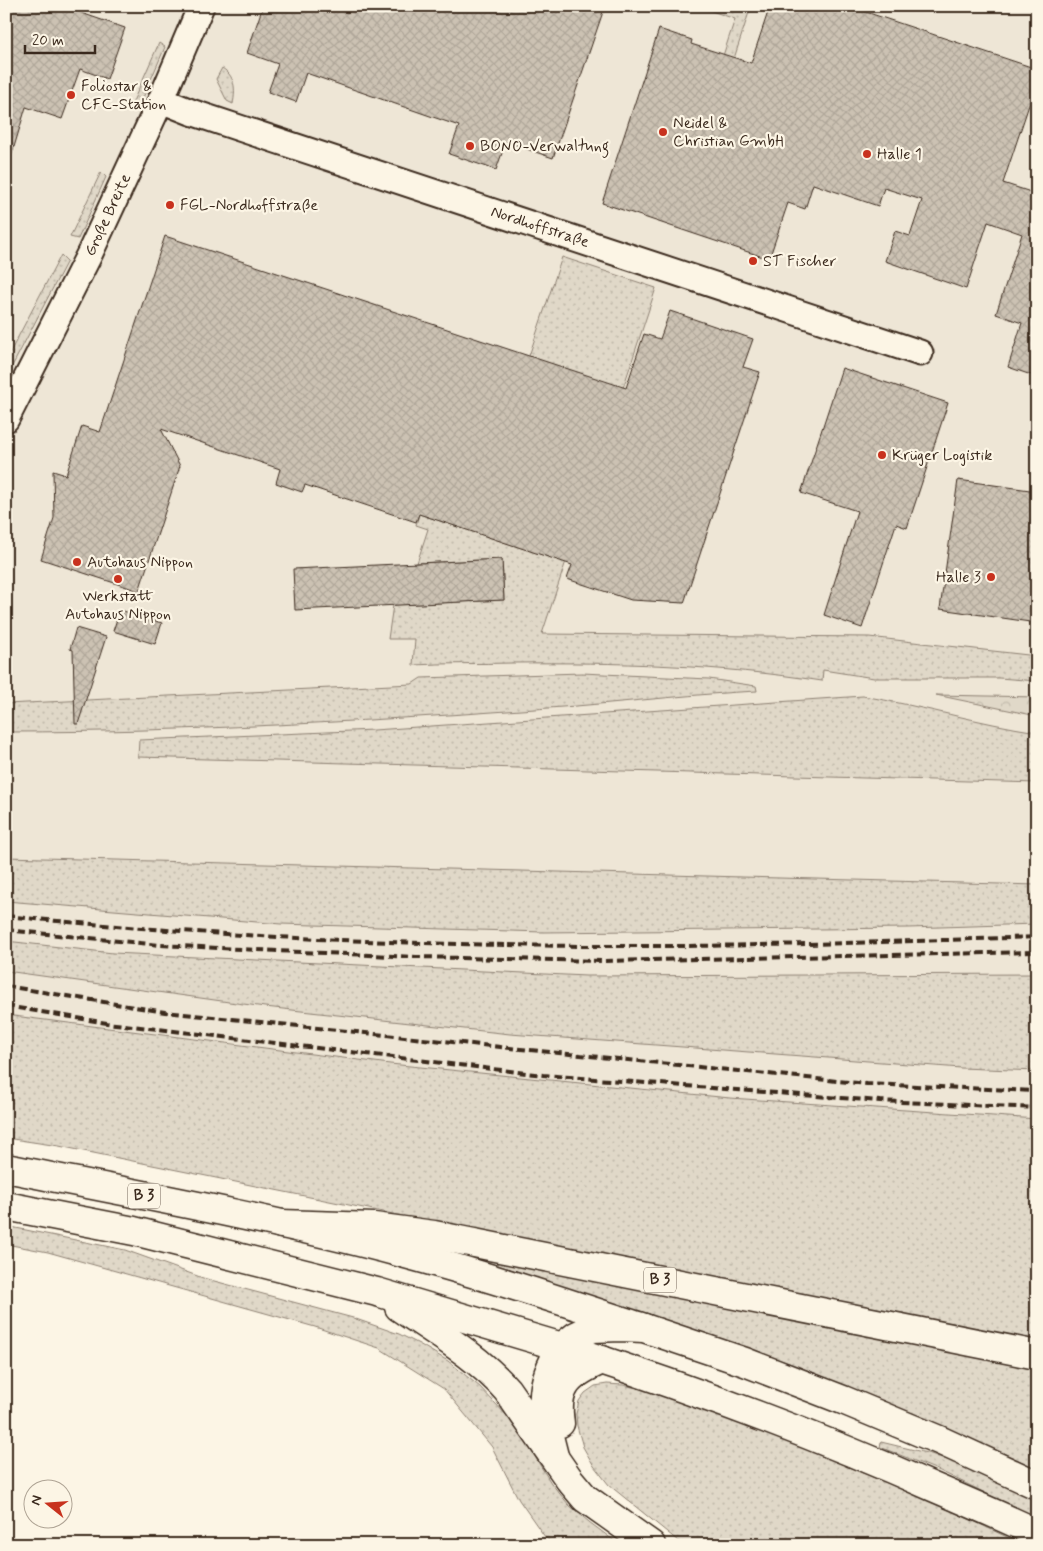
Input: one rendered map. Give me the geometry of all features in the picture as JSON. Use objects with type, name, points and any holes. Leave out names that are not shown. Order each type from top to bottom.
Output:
[{"type":"main road","name":"B 3","points":[[6,1168],[281,1224],[407,1255],[554,1298],[745,1362],[938,1440],[1037,1485]]},
{"type":"main road","name":"B 3","points":[[6,1206],[134,1232],[377,1292],[562,1347],[704,1394],[865,1457],[1037,1533]]},
{"type":"main road","name":"B 3","points":[[281,1224],[374,1227],[434,1235],[1037,1355]]},
{"type":"main road","points":[[377,1292],[460,1348],[497,1378],[569,1479],[585,1498],[651,1545]]},
{"type":"main road","points":[[554,1456],[544,1417],[544,1391],[551,1365],[562,1347],[576,1336],[593,1328],[644,1328]]},
{"type":"main road","points":[[602,1360],[583,1369],[570,1379],[559,1399],[559,1416],[564,1436],[578,1466],[594,1489],[626,1527]]},
{"type":"street","name":"Große Breite","points":[[6,419],[89,255],[161,100],[201,6]]},
{"type":"street","name":"Nordhoffstraße","points":[[161,100],[191,112],[920,353]]},
{"type":"shaded area","points":[[6,6],[1037,6],[1037,1119],[730,1098],[390,1064],[6,1015]]},
{"type":"green space","points":[[697,6],[751,6],[730,71],[719,68],[735,19]]},
{"type":"green space","points":[[159,43],[165,47],[139,107],[131,106]]},
{"type":"green space","points":[[222,68],[230,75],[234,83],[233,104],[227,101],[216,79]]},
{"type":"green space","points":[[101,172],[106,177],[78,239],[70,237]]},
{"type":"green space","points":[[61,255],[67,261],[6,378],[6,360]]},
{"type":"green space","points":[[562,257],[656,288],[542,634],[869,637],[1037,656],[1037,681],[999,678],[874,678],[823,670],[822,681],[745,671],[589,663],[413,665],[415,639],[388,639],[393,605],[504,600],[502,559],[417,563],[428,529],[416,525],[419,514],[549,557],[529,356]]},
{"type":"green space","points":[[582,673],[709,679],[756,686],[757,691],[576,706],[363,720],[149,730],[6,732],[6,704],[412,684],[421,678]]},
{"type":"green space","points":[[936,695],[1037,697],[1037,716]]},
{"type":"green space","points":[[863,696],[1037,732],[1037,783],[138,757],[139,740],[374,730]]},
{"type":"green space","points":[[6,857],[1037,885],[1037,924],[908,928],[543,932],[281,924],[6,901]]},
{"type":"green space","points":[[6,941],[113,953],[586,976],[1037,974],[1037,1071],[961,1068],[510,1034],[265,1007],[6,971]]},
{"type":"green space","points":[[6,1015],[390,1064],[730,1098],[1037,1119],[1037,1343],[59,1146],[6,1138]]},
{"type":"green space","points":[[6,1226],[125,1250],[203,1278],[353,1318],[399,1334],[419,1344],[448,1361],[480,1387],[508,1417],[551,1483],[569,1505],[620,1545],[555,1545],[545,1537],[519,1500],[492,1447],[444,1389],[379,1348],[315,1327],[48,1252],[6,1244]]},
{"type":"green space","points":[[497,1261],[1037,1370],[1037,1469],[798,1366],[498,1265]]},
{"type":"green space","points":[[607,1384],[642,1389],[769,1434],[933,1502],[1024,1545],[683,1545],[609,1485],[594,1466],[583,1447],[577,1426],[576,1414],[579,1401],[585,1393],[595,1386]]},
{"type":"green space","points":[[881,1442],[931,1454],[956,1463],[1037,1501],[1037,1518],[940,1471],[880,1447]]},
{"type":"building","points":[[6,6],[61,6],[125,28],[107,79],[80,69],[62,119],[26,107],[11,157],[6,157]]},
{"type":"building","points":[[263,6],[605,6],[553,158],[506,142],[496,170],[449,154],[459,126],[306,73],[296,102],[268,92],[278,64],[247,53]]},
{"type":"building","name":"Halle 1","points":[[770,6],[848,6],[1037,69],[1037,81],[1003,183],[1037,194],[1037,377],[1008,367],[1022,323],[996,314],[1022,234],[988,222],[966,289],[885,261],[895,231],[910,236],[922,200],[884,188],[878,206],[813,184],[805,209],[788,203],[769,259],[602,203],[659,29],[692,40],[691,44],[751,63]]},
{"type":"building","points":[[165,236],[626,388],[644,334],[660,339],[670,311],[753,339],[743,367],[760,372],[684,603],[631,600],[567,579],[572,565],[419,514],[416,522],[305,485],[302,492],[276,483],[280,469],[161,429],[180,466],[139,591],[41,559],[54,518],[53,471],[66,475],[82,426],[100,432]]},
{"type":"building","name":"Krüger Logistik","points":[[842,368],[948,403],[907,528],[896,524],[862,628],[824,615],[857,511],[801,493]]},
{"type":"building","name":"Halle 3","points":[[958,480],[1037,491],[1037,623],[940,609]]},
{"type":"building","points":[[502,559],[504,600],[295,610],[293,569]]},
{"type":"building","points":[[120,610],[162,623],[155,644],[113,631]]},
{"type":"building","points":[[76,628],[106,637],[78,724],[75,724],[73,650],[70,649]]},
{"type":"railway","points":[[6,916],[87,924],[332,940],[495,945],[753,945],[1037,937]]},
{"type":"railway","points":[[6,930],[161,945],[416,957],[604,961],[1037,952]]},
{"type":"railway","points":[[6,986],[165,1012],[510,1048],[867,1084],[1037,1091]]},
{"type":"railway","points":[[6,1006],[107,1023],[543,1075],[880,1101],[1037,1108]]},
{"type":"place","name":"Foliostar & CFC-Station","points":[[71,95]]},
{"type":"place","name":"Neidel & Christian GmbH","points":[[663,132]]},
{"type":"place","name":"BONO-Verwaltung","points":[[470,146]]},
{"type":"place","name":"Halle 1","points":[[867,154]]},
{"type":"place","name":"FGL-Nordhoffstraße","points":[[170,205]]},
{"type":"place","name":"ST Fischer","points":[[753,261]]},
{"type":"place","name":"Krüger Logistik","points":[[882,455]]},
{"type":"place","name":"Autohaus Nippon","points":[[77,562]]},
{"type":"place","name":"Halle 3","points":[[991,577]]},
{"type":"place","name":"Werkstatt Autohaus Nippon","points":[[118,579]]}]
